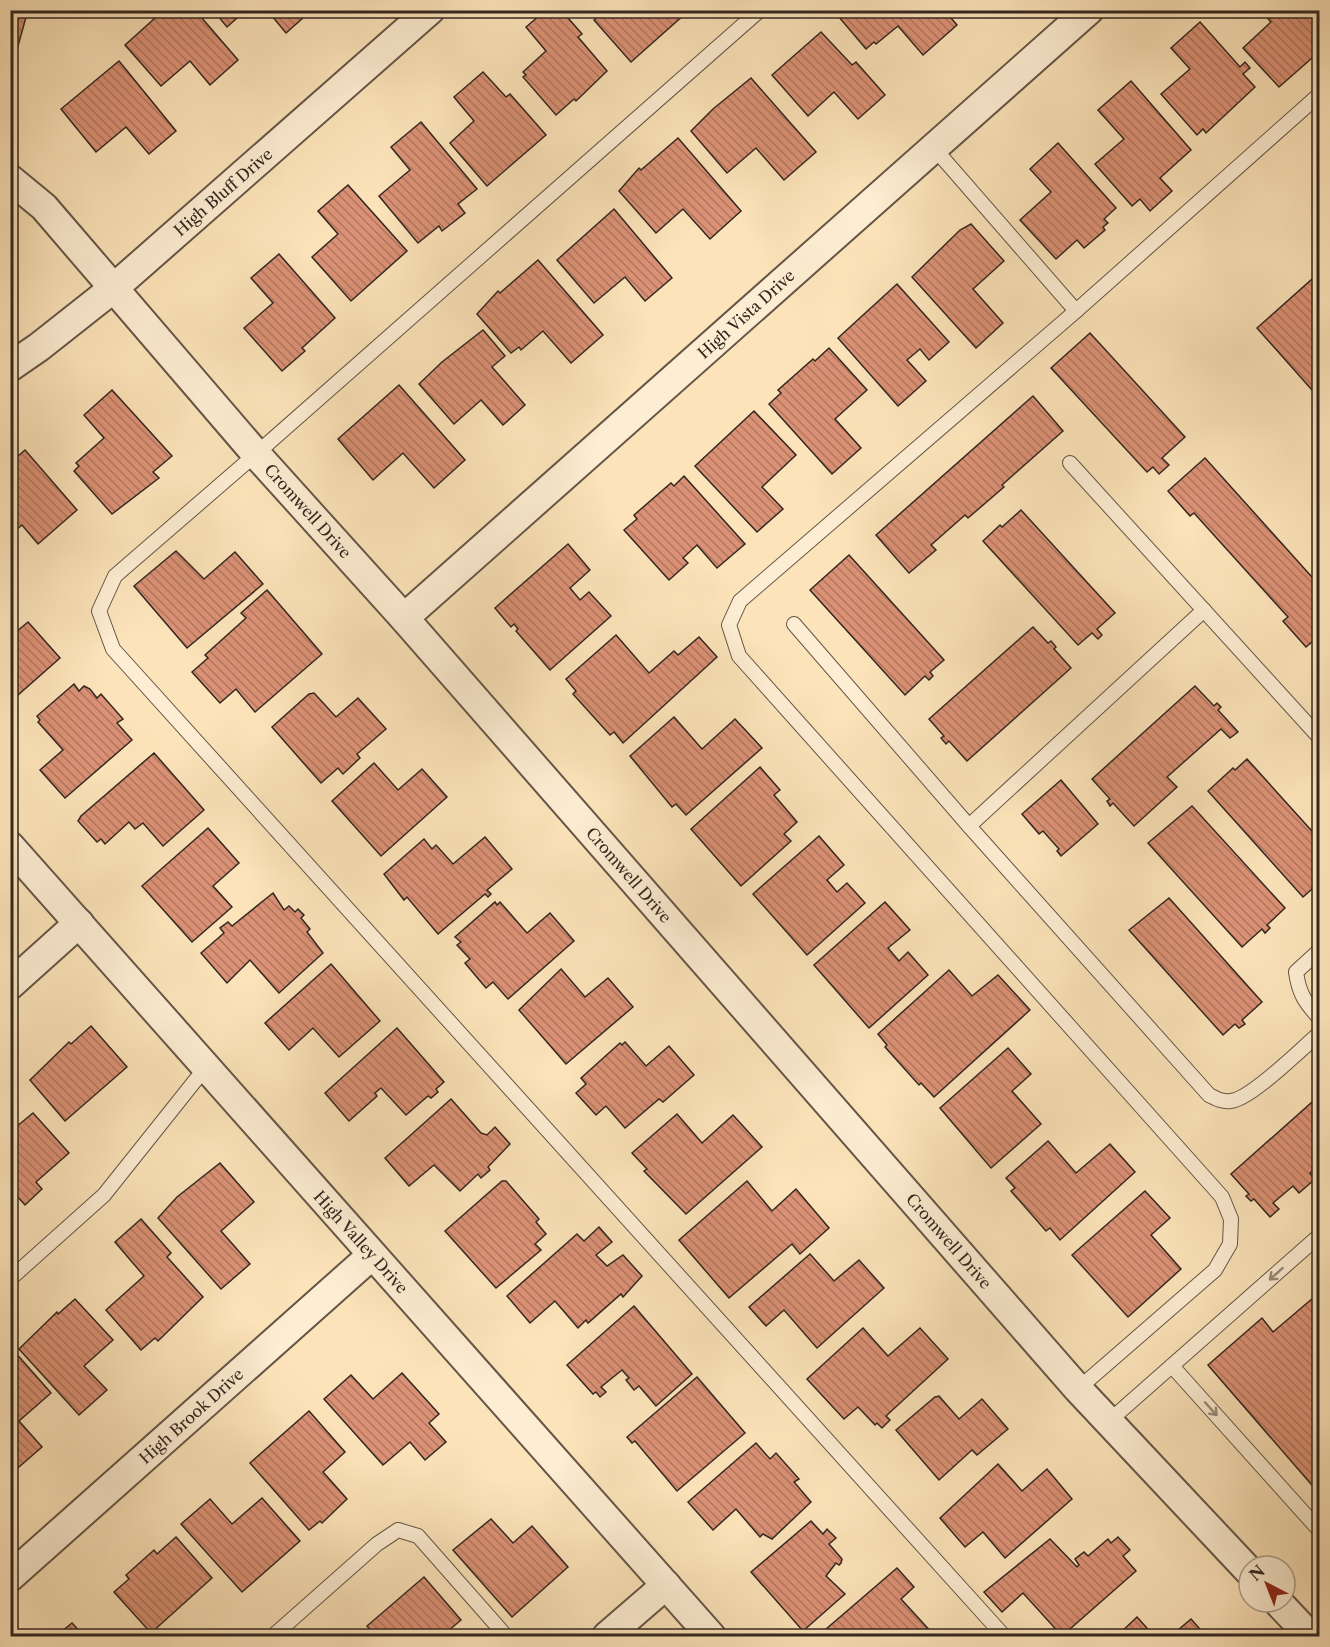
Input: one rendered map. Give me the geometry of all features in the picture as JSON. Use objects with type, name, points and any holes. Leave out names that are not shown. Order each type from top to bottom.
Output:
[{"type":"street","name":"High Bluff Drive","points":[[10,367],[115,287],[430,10]]},
{"type":"street","name":"High Vista Drive","points":[[404,618],[1089,10]]},
{"type":"street","name":"Cromwell Drive","points":[[10,179],[44,207],[256,454],[404,618],[1078,1389],[1237,1558]]},
{"type":"street","name":"High Valley Drive","points":[[10,846],[711,1636]]},
{"type":"street","points":[[10,985],[79,924]]},
{"type":"street","name":"High Brook Drive","points":[[10,1576],[372,1255]]},
{"type":"street","points":[[607,1636],[666,1585]]},
{"type":"street","points":[[1289,1614],[1310,1636]]},
{"type":"lane","points":[[760,10],[115,576],[99,611],[113,649],[1004,1636]]},
{"type":"lane","points":[[1078,1389],[1215,1270],[1230,1244],[1231,1219],[1222,1197],[739,656],[729,625],[740,601],[1077,311],[1320,94]]},
{"type":"lane","points":[[934,148],[1077,311]]},
{"type":"lane","points":[[1070,463],[1320,738]]},
{"type":"lane","points":[[969,826],[1204,609]]},
{"type":"lane","points":[[794,624],[969,826],[1209,1095],[1222,1101],[1234,1101],[1248,1094],[1320,1033]]},
{"type":"lane","points":[[1320,950],[1296,972],[1298,988],[1304,1000],[1320,1018]]},
{"type":"lane","points":[[10,1279],[104,1195],[206,1067]]},
{"type":"lane","points":[[1108,1422],[1320,1235]]},
{"type":"lane","points":[[1173,1366],[1320,1531]]},
{"type":"lane","points":[[273,1636],[377,1544],[398,1530],[418,1536],[506,1636]]},
{"type":"building","points":[[10,10],[28,10],[11,71],[10,71]]},
{"type":"building","points":[[164,10],[195,10],[238,60],[210,85],[190,61],[161,86],[125,45]]},
{"type":"building","points":[[213,10],[246,10],[227,27]]},
{"type":"building","points":[[267,10],[312,10],[286,33]]},
{"type":"building","points":[[546,10],[561,10],[582,34],[578,37],[607,71],[576,101],[574,99],[556,115],[523,77],[526,75],[523,72],[546,51],[526,27]]},
{"type":"building","points":[[606,10],[684,10],[686,13],[631,62],[594,20]]},
{"type":"building","points":[[833,10],[944,10],[957,25],[923,55],[898,26],[866,49]]},
{"type":"building","points":[[1260,10],[1320,11],[1320,51],[1279,87],[1243,48],[1271,22]]},
{"type":"building","points":[[1200,22],[1240,67],[1245,62],[1250,68],[1243,74],[1255,87],[1206,133],[1203,129],[1197,135],[1161,94],[1190,69],[1171,48]]},
{"type":"building","points":[[821,32],[852,65],[856,62],[885,95],[858,119],[834,92],[808,116],[772,75]]},
{"type":"building","points":[[119,61],[176,131],[149,154],[126,127],[96,152],[61,109]]},
{"type":"building","points":[[483,72],[506,97],[510,94],[546,135],[487,186],[450,143],[474,121],[454,97]]},
{"type":"building","points":[[751,78],[816,152],[784,180],[756,148],[727,173],[691,131],[713,109]]},
{"type":"building","points":[[1131,81],[1191,150],[1160,178],[1172,191],[1150,211],[1140,199],[1132,206],[1095,164],[1124,139],[1098,110]]},
{"type":"building","points":[[421,122],[477,189],[458,204],[465,213],[442,231],[439,226],[418,243],[379,196],[410,170],[391,147]]},
{"type":"building","points":[[678,138],[741,211],[710,239],[683,209],[656,233],[619,191],[639,168],[641,170]]},
{"type":"building","points":[[1058,143],[1116,208],[1104,219],[1108,223],[1103,227],[1105,230],[1084,248],[1077,240],[1056,259],[1020,220],[1051,192],[1030,169]]},
{"type":"building","points":[[348,185],[407,251],[351,301],[312,257],[338,234],[318,211]]},
{"type":"building","points":[[614,209],[672,278],[645,301],[625,277],[594,303],[557,260]]},
{"type":"building","points":[[971,224],[1004,261],[973,289],[1003,323],[976,348],[912,277],[960,230]]},
{"type":"building","points":[[279,254],[335,318],[302,348],[305,351],[282,371],[244,328],[273,303],[251,278]]},
{"type":"building","points":[[538,260],[603,335],[571,363],[543,331],[521,350],[519,347],[511,353],[477,314],[498,291],[500,293]]},
{"type":"building","points":[[1320,272],[1320,399],[1257,328]]},
{"type":"building","points":[[897,284],[949,342],[929,360],[920,349],[907,360],[926,381],[898,406],[838,338]]},
{"type":"building","points":[[483,330],[505,356],[492,367],[525,405],[503,425],[481,400],[454,424],[419,384],[442,362]]},
{"type":"building","points":[[1090,333],[1185,437],[1162,458],[1169,465],[1159,474],[1153,467],[1147,472],[1051,368]]},
{"type":"building","points":[[829,348],[867,390],[835,419],[861,448],[832,474],[769,404],[781,393],[778,390]]},
{"type":"building","points":[[399,385],[465,460],[434,488],[403,453],[373,480],[338,439]]},
{"type":"building","points":[[112,390],[172,456],[153,472],[159,478],[112,514],[74,471],[79,466],[76,463],[104,438],[84,415]]},
{"type":"building","points":[[1033,396],[1063,431],[1002,485],[1004,487],[968,518],[965,515],[931,545],[936,550],[909,573],[876,535]]},
{"type":"building","points":[[754,411],[796,455],[762,487],[783,509],[757,532],[695,466]]},
{"type":"building","points":[[25,450],[77,510],[38,544],[22,525],[10,535],[10,463]]},
{"type":"building","points":[[1205,458],[1320,586],[1320,635],[1306,647],[1283,621],[1288,617],[1194,513],[1190,516],[1168,491]]},
{"type":"building","points":[[684,476],[745,544],[717,568],[697,545],[683,558],[688,563],[669,580],[624,530],[637,519],[634,515],[671,483],[674,486]]},
{"type":"building","points":[[1021,510],[1115,613],[1097,629],[1102,635],[1098,639],[1092,633],[1078,645],[983,541]]},
{"type":"building","points":[[568,544],[590,570],[570,588],[580,600],[589,592],[611,616],[550,670],[516,631],[518,629],[514,624],[511,627],[495,608]]},
{"type":"building","points":[[176,551],[204,579],[235,552],[263,584],[187,648],[134,586]]},
{"type":"building","points":[[849,555],[944,660],[930,672],[933,676],[929,680],[925,676],[905,695],[810,590]]},
{"type":"building","points":[[267,590],[322,654],[255,712],[236,689],[220,703],[192,672],[208,658],[205,655],[246,618],[241,613]]},
{"type":"building","points":[[28,622],[60,658],[10,702],[10,637]]},
{"type":"building","points":[[1033,627],[1048,643],[1051,641],[1056,647],[1054,649],[1071,668],[967,761],[949,741],[946,744],[941,738],[944,736],[929,719]]},
{"type":"building","points":[[616,635],[649,673],[674,651],[678,655],[699,637],[717,657],[623,743],[614,732],[610,735],[573,694],[576,691],[566,679]]},
{"type":"building","points":[[74,684],[79,691],[84,686],[90,689],[97,698],[101,694],[123,719],[117,723],[132,740],[65,798],[40,770],[63,750],[38,722],[40,720],[37,716]]},
{"type":"building","points":[[1195,686],[1214,706],[1217,703],[1221,707],[1218,710],[1238,732],[1230,738],[1221,729],[1167,777],[1177,787],[1134,826],[1113,803],[1110,806],[1107,801],[1110,799],[1092,779]]},
{"type":"building","points":[[314,693],[336,717],[358,698],[386,729],[357,754],[360,758],[343,774],[338,768],[321,783],[272,727],[309,694]]},
{"type":"building","points":[[674,717],[702,749],[735,719],[762,748],[686,815],[676,804],[672,807],[630,756]]},
{"type":"building","points":[[154,753],[204,810],[163,846],[143,823],[135,829],[129,822],[105,844],[101,839],[97,842],[78,821],[81,816]]},
{"type":"building","points":[[1247,759],[1320,840],[1320,882],[1303,897],[1208,791],[1233,768],[1235,770]]},
{"type":"building","points":[[374,763],[398,790],[422,769],[447,797],[381,856],[332,801]]},
{"type":"building","points":[[760,767],[780,790],[774,795],[797,822],[784,834],[791,841],[741,886],[691,829]]},
{"type":"building","points":[[1061,780],[1098,824],[1061,856],[1057,851],[1059,849],[1043,831],[1039,834],[1022,814]]},
{"type":"building","points":[[1192,806],[1285,908],[1267,925],[1270,928],[1265,933],[1262,929],[1242,947],[1148,843]]},
{"type":"building","points":[[208,828],[239,863],[213,886],[232,907],[192,942],[142,886]]},
{"type":"building","points":[[819,836],[844,865],[827,880],[837,892],[847,883],[865,903],[807,955],[753,894]]},
{"type":"building","points":[[485,837],[512,869],[487,890],[491,894],[488,897],[485,894],[438,934],[407,897],[404,900],[384,874],[424,839],[432,849],[436,845],[453,864]]},
{"type":"building","points":[[273,893],[284,910],[289,906],[295,912],[298,909],[304,915],[301,918],[310,929],[307,932],[323,953],[279,993],[250,960],[227,983],[201,953],[224,933],[220,928],[228,922],[232,926]]},
{"type":"building","points":[[1169,898],[1262,1002],[1242,1020],[1245,1024],[1239,1028],[1235,1024],[1223,1035],[1129,930]]},
{"type":"building","points":[[495,902],[497,905],[500,902],[527,933],[550,913],[574,941],[508,999],[493,982],[486,988],[465,963],[470,959],[457,945],[461,942],[455,937]]},
{"type":"building","points":[[885,902],[910,930],[888,948],[899,961],[908,952],[928,975],[869,1028],[814,965]]},
{"type":"building","points":[[331,964],[380,1021],[339,1057],[313,1028],[289,1050],[265,1023]]},
{"type":"building","points":[[561,969],[585,997],[608,978],[633,1007],[566,1064],[519,1010]]},
{"type":"building","points":[[949,970],[972,996],[998,975],[1030,1010],[934,1097],[921,1083],[919,1085],[885,1047],[887,1045],[878,1034]]},
{"type":"building","points":[[91,1026],[127,1067],[65,1121],[30,1080],[69,1042],[71,1044]]},
{"type":"building","points":[[397,1028],[444,1082],[436,1089],[438,1092],[431,1098],[428,1096],[406,1115],[381,1088],[375,1093],[377,1096],[349,1121],[325,1093]]},
{"type":"building","points":[[625,1042],[646,1066],[669,1046],[694,1075],[663,1102],[659,1099],[625,1128],[606,1106],[596,1115],[576,1093],[586,1084],[581,1078],[620,1043],[622,1045]]},
{"type":"building","points":[[1008,1048],[1031,1074],[1012,1091],[1041,1124],[991,1168],[940,1108]]},
{"type":"building","points":[[1320,1095],[1320,1164],[1310,1173],[1315,1179],[1299,1193],[1293,1186],[1273,1203],[1279,1209],[1270,1217],[1254,1199],[1251,1201],[1246,1196],[1249,1194],[1231,1174]]},
{"type":"building","points":[[451,1099],[481,1133],[487,1135],[495,1127],[510,1144],[488,1167],[490,1170],[481,1178],[478,1174],[460,1191],[434,1165],[409,1186],[385,1158]]},
{"type":"building","points":[[33,1113],[69,1153],[36,1182],[42,1189],[25,1205],[15,1194],[10,1198],[10,1132]]},
{"type":"building","points":[[677,1114],[702,1143],[733,1115],[762,1147],[686,1214],[644,1171],[647,1169],[632,1153]]},
{"type":"building","points":[[1048,1141],[1076,1173],[1110,1144],[1135,1172],[1060,1240],[1050,1228],[1046,1231],[1011,1191],[1015,1188],[1006,1178]]},
{"type":"building","points":[[220,1163],[254,1202],[221,1231],[250,1264],[221,1289],[158,1218],[177,1197]]},
{"type":"building","points":[[502,1181],[506,1181],[539,1219],[536,1222],[546,1234],[535,1244],[541,1250],[496,1288],[445,1231]]},
{"type":"building","points":[[747,1181],[772,1211],[796,1189],[829,1228],[800,1254],[792,1244],[729,1298],[679,1240]]},
{"type":"building","points":[[1145,1191],[1170,1218],[1151,1235],[1181,1269],[1128,1317],[1072,1255]]},
{"type":"building","points":[[141,1219],[171,1253],[167,1257],[203,1297],[158,1341],[155,1338],[141,1350],[106,1310],[144,1276],[115,1242]]},
{"type":"building","points":[[599,1227],[612,1242],[596,1255],[607,1266],[623,1255],[642,1276],[623,1297],[621,1294],[588,1323],[586,1320],[578,1328],[555,1301],[530,1323],[507,1296],[577,1234],[584,1241]]},
{"type":"building","points":[[810,1254],[834,1281],[859,1260],[884,1288],[817,1348],[784,1310],[766,1326],[749,1307]]},
{"type":"building","points":[[1320,1292],[1320,1489],[1317,1491],[1208,1365],[1262,1318],[1273,1332]]},
{"type":"building","points":[[75,1299],[113,1340],[84,1366],[107,1390],[79,1415],[19,1349],[57,1312],[58,1314]]},
{"type":"building","points":[[634,1306],[692,1374],[656,1406],[639,1386],[634,1390],[626,1380],[629,1378],[622,1370],[601,1387],[606,1392],[600,1397],[596,1392],[593,1394],[567,1365]]},
{"type":"building","points":[[863,1328],[888,1356],[920,1328],[948,1359],[886,1416],[890,1420],[882,1428],[877,1423],[875,1425],[858,1407],[844,1419],[807,1379]]},
{"type":"building","points":[[14,1351],[51,1393],[19,1421],[42,1447],[12,1473],[10,1471],[10,1354]]},
{"type":"building","points":[[402,1373],[439,1414],[429,1423],[446,1442],[425,1460],[410,1442],[383,1465],[324,1399],[351,1375],[373,1399]]},
{"type":"building","points":[[697,1377],[745,1433],[677,1491],[635,1441],[632,1443],[627,1437]]},
{"type":"building","points":[[939,1396],[959,1419],[982,1399],[1008,1429],[977,1455],[972,1450],[939,1480],[896,1430]]},
{"type":"building","points":[[309,1411],[345,1452],[323,1472],[347,1499],[322,1523],[320,1521],[309,1530],[250,1463]]},
{"type":"building","points":[[756,1443],[770,1459],[776,1453],[799,1479],[794,1482],[811,1502],[772,1539],[763,1534],[760,1537],[736,1509],[713,1530],[688,1502]]},
{"type":"building","points":[[998,1464],[1022,1491],[1047,1469],[1072,1499],[1005,1558],[983,1532],[965,1547],[940,1518]]},
{"type":"building","points":[[262,1498],[300,1541],[242,1592],[181,1524],[210,1499],[232,1524]]},
{"type":"building","points":[[491,1519],[513,1543],[532,1526],[568,1567],[512,1617],[453,1550]]},
{"type":"building","points":[[811,1521],[823,1534],[827,1529],[836,1538],[829,1544],[842,1559],[841,1563],[839,1565],[836,1563],[826,1576],[845,1594],[803,1631],[751,1572]]},
{"type":"building","points":[[176,1537],[212,1578],[151,1633],[114,1592],[129,1579],[126,1575],[154,1550],[157,1554]]},
{"type":"building","points":[[1118,1537],[1130,1550],[1123,1556],[1136,1571],[1062,1636],[1023,1593],[1002,1612],[984,1592],[1050,1539],[1077,1567],[1079,1565],[1075,1559],[1084,1552],[1088,1556],[1108,1539],[1111,1543]]},
{"type":"building","points":[[897,1568],[914,1587],[901,1599],[934,1635],[818,1636]]},
{"type":"building","points":[[424,1577],[461,1620],[442,1636],[376,1636],[367,1626]]},
{"type":"building","points":[[1137,1617],[1154,1636],[1117,1636]]},
{"type":"building","points":[[1191,1619],[1206,1636],[1171,1636]]},
{"type":"building","points":[[72,1623],[84,1636],[56,1636]]}]
